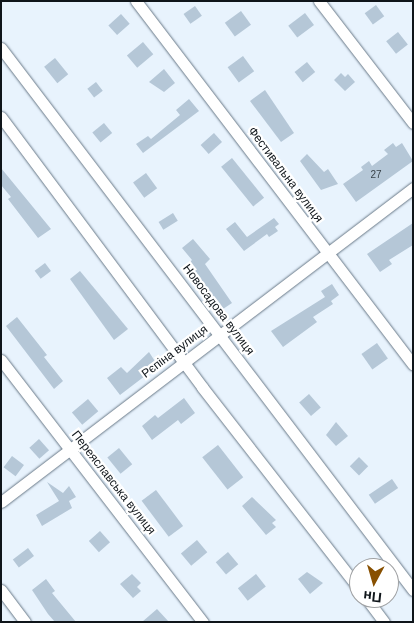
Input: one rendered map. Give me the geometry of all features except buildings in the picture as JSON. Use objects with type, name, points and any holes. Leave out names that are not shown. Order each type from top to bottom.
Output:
[{"type":"street","name":"Фестивальна вулиця","points":[[136,1],[413,365]]},
{"type":"street","points":[[318,1],[413,123]]},
{"type":"street","name":"Новосадова вулиця","points":[[1,48],[413,590]]},
{"type":"street","points":[[1,117],[184,363],[349,576]]},
{"type":"street","name":"Рєпіна вулиця","points":[[1,502],[413,188]]},
{"type":"street","name":"Переяславська вулиця","points":[[1,360],[203,622]]},
{"type":"street","points":[[1,590],[25,622]]},
{"type":"street","points":[[374,608],[384,622]]}]
